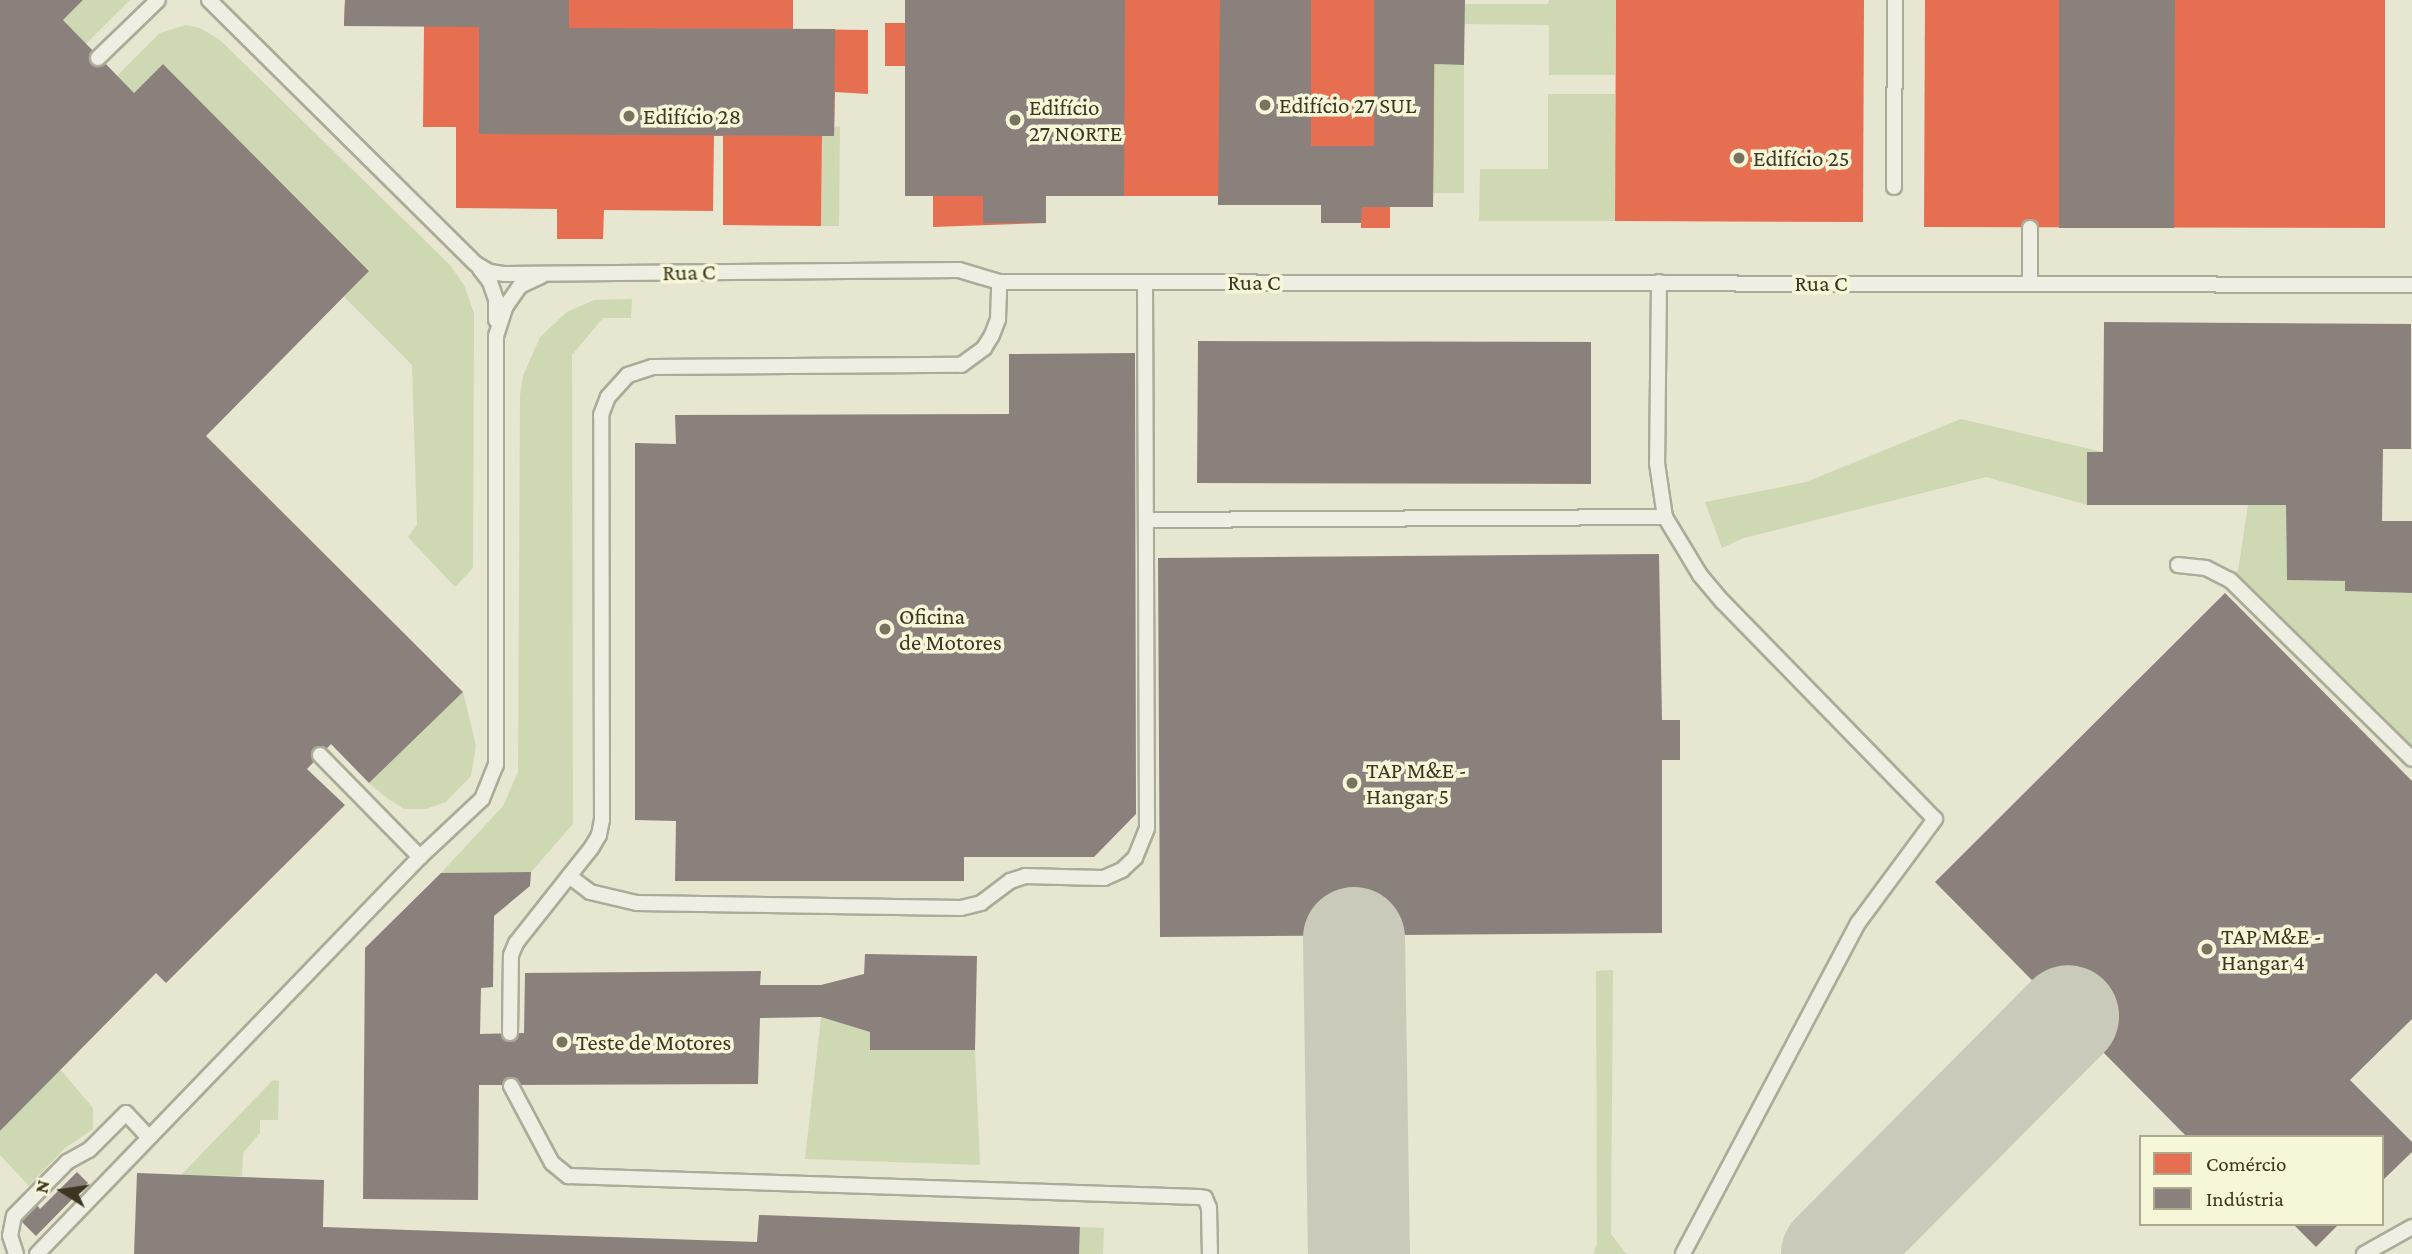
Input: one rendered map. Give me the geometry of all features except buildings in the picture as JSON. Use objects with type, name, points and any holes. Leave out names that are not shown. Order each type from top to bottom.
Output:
[{"type":"lane","points":[[98,58],[158,0]]},
{"type":"lane","name":"Rua C","points":[[209,0],[476,264],[490,272],[505,274],[959,270],[999,282],[2412,285]]},
{"type":"lane","points":[[1894,187],[1895,0]]},
{"type":"lane","points":[[2030,228],[2030,284]]},
{"type":"lane","points":[[37,1254],[420,857],[482,799],[496,765],[496,299],[491,282],[476,264]]},
{"type":"lane","points":[[496,336],[506,306],[520,286],[545,274]]},
{"type":"lane","points":[[510,1033],[511,956],[516,943],[599,835],[602,820],[601,415],[608,397],[628,375],[652,367],[961,365],[984,348],[992,335],[998,319],[999,282]]},
{"type":"lane","points":[[569,876],[590,892],[637,903],[961,908],[981,903],[1010,881],[1026,876],[1104,878],[1122,870],[1135,858],[1147,828],[1145,282]]},
{"type":"lane","points":[[1659,282],[1657,463],[1665,517],[1700,575],[1723,602],[1935,819],[1857,923],[1683,1254]]},
{"type":"lane","points":[[1146,520],[1665,517]]},
{"type":"lane","points":[[2178,565],[2206,568],[2230,580],[2412,759]]},
{"type":"lane","points":[[320,755],[420,857]]},
{"type":"lane","points":[[511,1086],[552,1163],[568,1176],[1199,1197],[1205,1198],[1209,1208],[1210,1254]]},
{"type":"lane","points":[[16,1254],[10,1236],[14,1216],[67,1162],[89,1150],[126,1113],[148,1137]]},
{"type":"lane","points":[[2364,1254],[2412,1227]]},
{"type":"green space","points":[[83,0],[130,0],[86,44],[63,20]]},
{"type":"green space","points":[[1549,0],[1616,0],[1615,75],[1549,75],[1549,25],[1464,24],[1465,4],[1548,4]]},
{"type":"green space","points":[[186,25],[200,28],[220,40],[450,265],[464,285],[474,313],[473,568],[455,587],[408,537],[417,525],[412,365],[344,297],[369,270],[163,64],[134,93],[117,76],[160,33]]},
{"type":"green space","points":[[1434,64],[1464,65],[1464,193],[1433,193]]},
{"type":"green space","points":[[1548,94],[1615,94],[1615,221],[1479,221],[1480,169],[1548,169]]},
{"type":"green space","points":[[840,126],[839,226],[821,226],[822,136],[834,136],[834,127]]},
{"type":"green space","points":[[632,299],[631,318],[603,318],[572,355],[573,824],[531,872],[441,873],[503,806],[518,772],[520,395],[523,376],[540,337],[567,312],[594,300]]},
{"type":"green space","points":[[1961,419],[2103,452],[2087,452],[2087,505],[1986,477],[1744,538],[1722,548],[1705,502],[1806,482]]},
{"type":"green space","points":[[2248,505],[2286,505],[2287,580],[2345,581],[2345,591],[2412,593],[2412,759],[2230,580],[2238,571]]},
{"type":"green space","points":[[463,692],[476,746],[471,776],[446,802],[426,809],[404,809],[369,783]]},
{"type":"green space","points":[[1613,970],[1611,1234],[1626,1254],[1593,1254],[1597,1243],[1596,971]]},
{"type":"green space","points":[[821,1017],[870,1032],[870,1050],[975,1050],[980,1165],[805,1159]]},
{"type":"green space","points":[[60,1069],[93,1108],[93,1129],[64,1149],[29,1186],[0,1155],[0,1131]]},
{"type":"green space","points":[[273,1080],[279,1081],[278,1120],[260,1120],[260,1133],[243,1153],[242,1176],[181,1175]]},
{"type":"green space","points":[[1080,1227],[1104,1228],[1103,1254],[1079,1254]]},
{"type":"taxiway","points":[[1354,938],[1359,1254]]},
{"type":"taxiway","points":[[1832,1254],[2068,1016]]},
{"type":"place","name":"Edifício 27 SUL","points":[[1265,105]]},
{"type":"place","name":"Edifício 28","points":[[629,116]]},
{"type":"place","name":"Edifício 27 NORTE","points":[[1015,120]]},
{"type":"place","name":"Edifício 25","points":[[1739,158]]},
{"type":"place","name":"Oficina de Motores","points":[[885,629]]},
{"type":"place","name":"TAP M&E - Hangar 5","points":[[1352,783]]},
{"type":"place","name":"TAP M&E - Hangar 4","points":[[2207,949]]},
{"type":"place","name":"Teste de Motores","points":[[562,1042]]}]
